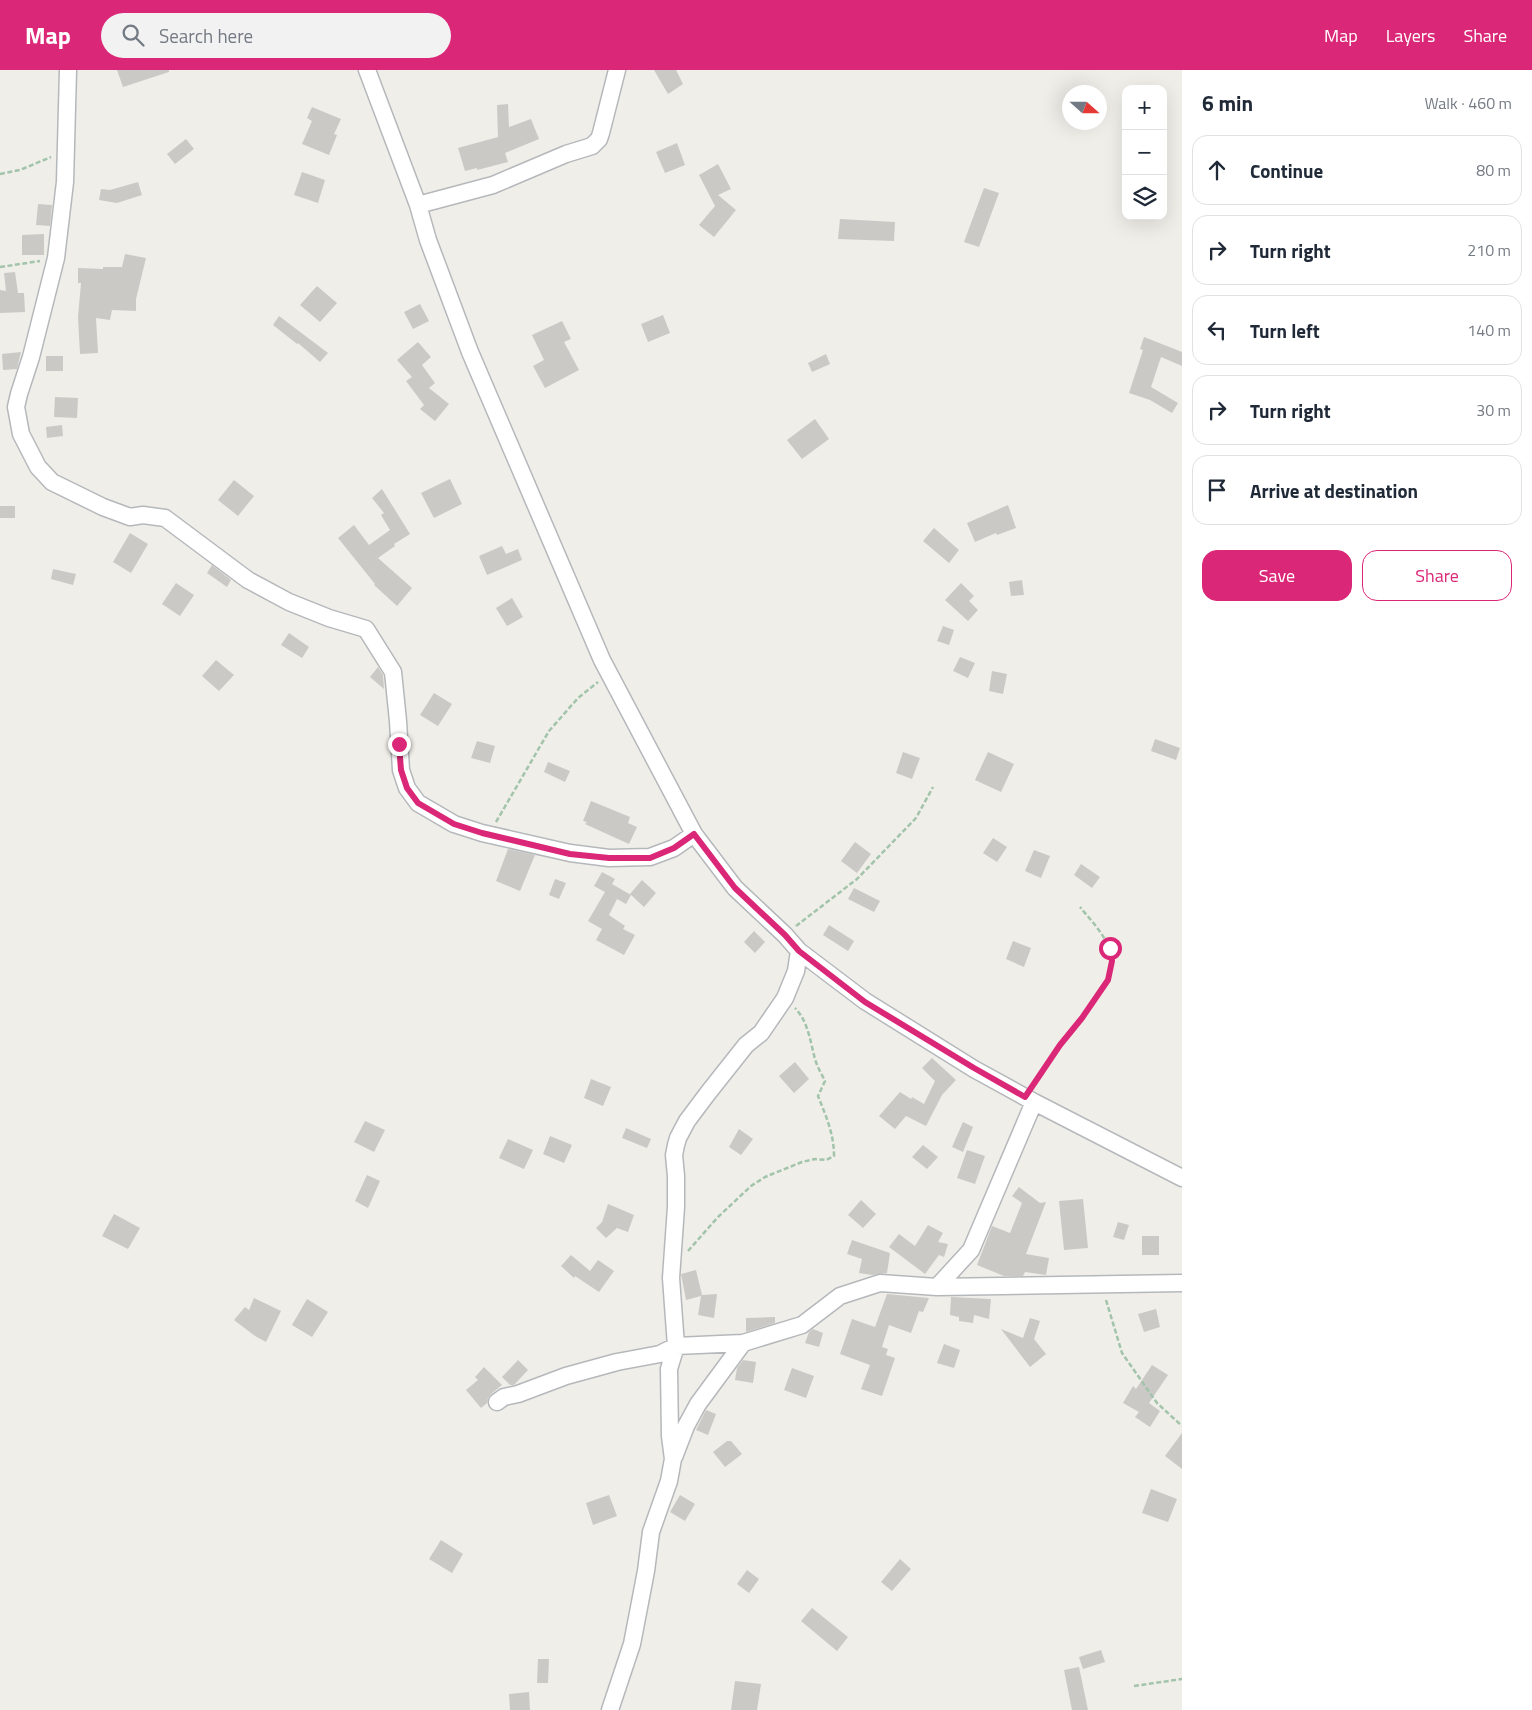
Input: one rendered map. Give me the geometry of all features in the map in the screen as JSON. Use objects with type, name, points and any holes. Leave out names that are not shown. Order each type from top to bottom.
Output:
[{"type":"street","points":[[68,70],[65,182],[56,258],[31,357],[18,394],[16,407],[21,434],[38,467],[52,482],[103,507],[130,517],[143,515],[165,518],[248,580],[289,602],[329,618],[366,629],[393,672],[401,770],[407,788],[418,803],[454,824],[489,835],[570,854],[609,858],[650,858],[674,848],[694,834]]},
{"type":"street","points":[[367,70],[470,352],[609,673],[694,834],[735,888],[785,935],[799,951],[865,1002],[974,1068],[1182,1178]]},
{"type":"street","points":[[418,206],[493,185],[566,154],[592,146],[601,133],[617,70]]},
{"type":"street","points":[[673,1459],[670,1436],[670,1369],[676,1346],[670,1278],[676,1207],[674,1155],[678,1138],[687,1121],[708,1093],[746,1045],[761,1033],[784,998],[796,971],[799,951]]},
{"type":"street","points":[[937,1287],[971,1250],[1030,1099]]},
{"type":"street","points":[[497,1402],[504,1397],[518,1394],[566,1376],[617,1362],[660,1354],[676,1346],[743,1343],[802,1325],[840,1296],[880,1283],[937,1287],[1182,1283]]},
{"type":"street","points":[[610,1710],[632,1644],[651,1532],[669,1481],[673,1459],[686,1426],[698,1404],[743,1343]]},
{"type":"path","points":[[0,174],[20,170],[66,149]]},
{"type":"path","points":[[0,267],[56,258]]},
{"type":"path","points":[[489,835],[549,731],[578,698],[609,673]]},
{"type":"path","points":[[785,935],[857,879],[916,818],[933,787]]},
{"type":"path","points":[[1030,1099],[1060,1045],[1082,1018],[1108,980],[1112,961],[1110,948],[1101,932],[1080,907]]},
{"type":"path","points":[[671,1262],[692,1248],[696,1240],[718,1217],[752,1186],[766,1177],[802,1162],[815,1159],[826,1160],[834,1156],[834,1143],[828,1120],[818,1096],[825,1081],[817,1066],[802,1014],[784,998]]},
{"type":"path","points":[[1102,1284],[1122,1353],[1157,1403],[1182,1426]]},
{"type":"path","points":[[1134,1686],[1182,1679]]},
{"type":"building","points":[[117,70],[169,70],[169,72],[123,87]]},
{"type":"building","points":[[654,70],[676,70],[683,84],[668,94]]},
{"type":"building","points":[[508,104],[509,127],[531,119],[539,139],[505,153],[508,162],[465,171],[458,148],[498,137],[497,105]]},
{"type":"building","points":[[312,107],[341,119],[334,134],[337,135],[329,155],[302,144],[312,121],[307,118]]},
{"type":"building","points":[[186,139],[194,149],[175,164],[167,154]]},
{"type":"building","points":[[677,143],[685,165],[665,173],[656,152]]},
{"type":"building","points":[[718,164],[731,189],[718,195],[736,210],[714,237],[699,225],[715,206],[699,175]]},
{"type":"building","points":[[302,172],[325,180],[318,203],[294,195]]},
{"type":"building","points":[[138,182],[142,195],[117,203],[99,200],[101,189],[110,190]]},
{"type":"building","points":[[984,188],[999,193],[979,247],[964,242]]},
{"type":"building","points":[[38,204],[52,205],[50,226],[36,225]]},
{"type":"building","points":[[840,219],[895,222],[894,241],[838,239]]},
{"type":"building","points":[[44,234],[44,255],[22,255],[22,235]]},
{"type":"building","points":[[125,254],[146,258],[136,299],[136,311],[112,310],[110,320],[96,318],[98,353],[80,354],[78,317],[81,283],[78,283],[78,268],[103,269],[103,267],[122,267]]},
{"type":"building","points":[[15,272],[18,293],[24,293],[25,312],[0,313],[0,290],[6,291],[4,273]]},
{"type":"building","points":[[317,286],[337,303],[320,322],[300,305]]},
{"type":"building","points":[[420,304],[429,321],[413,329],[404,312]]},
{"type":"building","points":[[663,315],[670,333],[648,342],[641,324]]},
{"type":"building","points":[[279,316],[328,353],[320,362],[273,325]]},
{"type":"building","points":[[562,321],[571,339],[564,342],[579,370],[545,388],[533,366],[544,360],[532,335]]},
{"type":"building","points":[[1144,337],[1182,352],[1182,366],[1161,357],[1151,387],[1178,403],[1172,413],[1150,400],[1129,393],[1143,350],[1140,349]]},
{"type":"building","points":[[418,342],[431,357],[422,365],[435,383],[429,388],[449,404],[435,421],[420,409],[424,405],[406,381],[412,377],[397,360]]},
{"type":"building","points":[[21,352],[17,369],[3,370],[2,354]]},
{"type":"building","points":[[826,354],[830,364],[812,372],[808,363]]},
{"type":"building","points":[[46,356],[63,356],[63,371],[46,371]]},
{"type":"building","points":[[55,397],[78,398],[77,418],[54,417]]},
{"type":"building","points":[[815,419],[829,439],[802,459],[787,440]]},
{"type":"building","points":[[62,425],[63,436],[47,438],[46,427]]},
{"type":"building","points":[[450,479],[462,504],[434,518],[421,493]]},
{"type":"building","points":[[234,480],[254,496],[238,516],[218,500]]},
{"type":"building","points":[[382,489],[410,534],[394,544],[395,546],[378,558],[412,588],[397,606],[374,585],[338,538],[354,525],[369,545],[390,530],[381,515],[384,513],[372,498]]},
{"type":"building","points":[[1008,505],[1016,528],[997,535],[996,533],[975,542],[967,523]]},
{"type":"building","points":[[0,506],[15,506],[15,518],[0,518]]},
{"type":"building","points":[[934,528],[959,550],[949,563],[923,541]]},
{"type":"building","points":[[130,533],[148,544],[131,573],[113,562]]},
{"type":"building","points":[[502,546],[506,554],[518,549],[522,560],[487,575],[479,556]]},
{"type":"building","points":[[212,565],[231,580],[227,587],[207,573]]},
{"type":"building","points":[[53,569],[76,574],[73,585],[51,579]]},
{"type":"building","points":[[1022,580],[1024,595],[1011,596],[1009,582]]},
{"type":"building","points":[[176,583],[194,595],[180,616],[162,604]]},
{"type":"building","points":[[961,583],[974,596],[969,601],[978,610],[968,621],[945,600]]},
{"type":"building","points":[[512,598],[523,617],[507,626],[496,608]]},
{"type":"building","points":[[943,626],[954,630],[949,645],[937,641]]},
{"type":"building","points":[[289,633],[309,647],[302,658],[281,645]]},
{"type":"building","points":[[960,657],[975,663],[968,678],[953,671]]},
{"type":"building","points":[[216,660],[234,675],[219,691],[202,676]]},
{"type":"building","points":[[378,667],[383,675],[384,689],[370,677]]},
{"type":"building","points":[[992,671],[1007,674],[1003,694],[989,691]]},
{"type":"building","points":[[434,693],[452,704],[438,726],[420,715]]},
{"type":"building","points":[[1155,739],[1180,748],[1176,760],[1151,751]]},
{"type":"building","points":[[477,741],[495,746],[490,763],[471,758]]},
{"type":"building","points":[[903,752],[920,758],[912,779],[896,773]]},
{"type":"building","points":[[988,752],[1014,764],[1001,792],[975,780]]},
{"type":"building","points":[[548,762],[570,771],[565,782],[544,772]]},
{"type":"building","points":[[591,801],[630,817],[628,823],[637,827],[629,844],[585,824],[587,822],[583,821]]},
{"type":"building","points":[[993,838],[1007,847],[997,862],[983,853]]},
{"type":"building","points":[[855,842],[871,854],[857,873],[841,861]]},
{"type":"building","points":[[508,849],[535,855],[520,891],[496,881]]},
{"type":"building","points":[[1034,850],[1050,856],[1041,878],[1025,871]]},
{"type":"building","points":[[1081,864],[1100,877],[1092,888],[1074,875]]},
{"type":"building","points":[[602,872],[615,879],[612,884],[631,895],[626,904],[617,899],[609,915],[625,926],[623,929],[635,935],[624,955],[596,940],[602,929],[588,921],[605,892],[594,886]]},
{"type":"building","points":[[555,879],[566,883],[559,899],[549,895]]},
{"type":"building","points":[[642,880],[656,893],[644,907],[630,894]]},
{"type":"building","points":[[854,888],[880,901],[874,912],[848,899]]},
{"type":"building","points":[[829,925],[854,941],[848,951],[823,935]]},
{"type":"building","points":[[754,931],[765,942],[755,953],[744,942]]},
{"type":"building","points":[[1013,941],[1031,948],[1024,967],[1006,959]]},
{"type":"building","points":[[932,1058],[956,1080],[942,1095],[926,1126],[906,1116],[895,1129],[879,1116],[900,1092],[924,1104],[935,1081],[922,1068]]},
{"type":"building","points":[[795,1062],[809,1079],[794,1093],[779,1076]]},
{"type":"building","points":[[591,1079],[611,1087],[603,1106],[584,1098]]},
{"type":"building","points":[[365,1121],[385,1130],[374,1152],[354,1142]]},
{"type":"building","points":[[963,1122],[973,1127],[963,1152],[952,1147]]},
{"type":"building","points":[[626,1128],[651,1139],[647,1148],[622,1138]]},
{"type":"building","points":[[739,1129],[753,1139],[741,1155],[729,1147]]},
{"type":"building","points":[[550,1136],[572,1145],[564,1163],[543,1154]]},
{"type":"building","points":[[508,1139],[533,1150],[524,1169],[499,1158]]},
{"type":"building","points":[[923,1145],[938,1157],[927,1169],[912,1157]]},
{"type":"building","points":[[967,1150],[985,1156],[975,1184],[957,1178]]},
{"type":"building","points":[[367,1175],[380,1181],[368,1208],[355,1201]]},
{"type":"building","points":[[1019,1187],[1040,1203],[1046,1202],[1026,1254],[1049,1258],[1046,1275],[1025,1272],[1023,1276],[1004,1276],[977,1265],[992,1226],[1010,1233],[1022,1203],[1012,1196]]},
{"type":"building","points":[[1083,1199],[1088,1248],[1064,1250],[1059,1201]]},
{"type":"building","points":[[861,1200],[876,1214],[863,1228],[848,1215]]},
{"type":"building","points":[[608,1204],[634,1215],[628,1232],[617,1228],[606,1238],[596,1228],[602,1222]]},
{"type":"building","points":[[114,1214],[140,1228],[128,1249],[102,1236]]},
{"type":"building","points":[[1118,1222],[1129,1225],[1124,1240],[1113,1237]]},
{"type":"building","points":[[928,1225],[943,1233],[938,1242],[948,1244],[944,1257],[939,1255],[925,1274],[889,1247],[899,1234],[915,1246]]},
{"type":"building","points":[[1142,1236],[1159,1236],[1159,1255],[1142,1255]]},
{"type":"building","points":[[852,1240],[890,1253],[887,1273],[872,1275],[859,1273],[862,1259],[847,1254]]},
{"type":"building","points":[[571,1255],[590,1271],[598,1260],[614,1271],[599,1292],[575,1276],[574,1278],[561,1266]]},
{"type":"building","points":[[696,1270],[702,1295],[717,1294],[714,1318],[698,1315],[701,1296],[686,1300],[681,1274]]},
{"type":"building","points":[[887,1294],[929,1298],[923,1312],[919,1311],[911,1333],[889,1325],[882,1347],[888,1349],[886,1355],[895,1358],[882,1396],[861,1389],[870,1365],[840,1354],[852,1319],[875,1327]]},
{"type":"building","points":[[951,1297],[991,1299],[989,1319],[974,1315],[973,1323],[959,1321],[959,1317],[950,1315]]},
{"type":"building","points":[[254,1298],[281,1311],[266,1342],[234,1320],[245,1307],[249,1310]]},
{"type":"building","points":[[307,1299],[328,1312],[312,1337],[292,1325]]},
{"type":"building","points":[[1156,1309],[1160,1327],[1144,1332],[1138,1314]]},
{"type":"building","points":[[775,1317],[775,1323],[746,1332],[746,1318]]},
{"type":"building","points":[[1030,1318],[1040,1321],[1034,1339],[1046,1354],[1030,1367],[1001,1329],[1023,1338]]},
{"type":"building","points":[[813,1329],[823,1333],[819,1347],[805,1343],[809,1332]]},
{"type":"building","points":[[944,1344],[960,1350],[954,1368],[937,1363]]},
{"type":"building","points":[[518,1360],[528,1370],[514,1385],[510,1385],[502,1377]]},
{"type":"building","points":[[743,1360],[756,1362],[753,1383],[735,1380],[737,1368]]},
{"type":"building","points":[[1152,1365],[1168,1375],[1149,1403],[1160,1411],[1150,1427],[1135,1417],[1139,1412],[1123,1403],[1133,1386],[1136,1389]]},
{"type":"building","points":[[484,1367],[502,1385],[491,1394],[487,1403],[481,1408],[466,1390],[478,1380],[475,1377]]},
{"type":"building","points":[[792,1368],[814,1376],[806,1398],[784,1390]]},
{"type":"building","points":[[706,1410],[716,1414],[708,1435],[696,1430]]},
{"type":"building","points":[[1182,1433],[1182,1469],[1165,1456]]},
{"type":"building","points":[[727,1441],[731,1441],[742,1454],[725,1467],[713,1452]]},
{"type":"building","points":[[1151,1489],[1177,1499],[1168,1522],[1142,1513]]},
{"type":"building","points":[[609,1495],[617,1516],[593,1525],[586,1503]]},
{"type":"building","points":[[680,1495],[695,1504],[685,1521],[670,1512]]},
{"type":"building","points":[[441,1540],[463,1554],[452,1573],[429,1559]]},
{"type":"building","points":[[900,1559],[911,1569],[892,1591],[881,1582]]},
{"type":"building","points":[[747,1570],[759,1579],[749,1593],[737,1584]]},
{"type":"building","points":[[812,1608],[848,1637],[837,1651],[801,1621]]},
{"type":"building","points":[[1101,1650],[1105,1662],[1083,1669],[1079,1657]]},
{"type":"building","points":[[538,1659],[549,1659],[548,1683],[537,1683]]},
{"type":"building","points":[[1079,1667],[1088,1710],[1072,1710],[1064,1670]]},
{"type":"building","points":[[735,1681],[761,1684],[757,1710],[731,1710]]},
{"type":"building","points":[[529,1692],[530,1710],[510,1710],[509,1694]]},
{"type":"route","points":[[399,744],[401,770],[407,788],[418,803],[454,824],[482,833],[570,854],[609,858],[650,858],[674,848],[694,834],[735,888],[785,935],[799,951],[865,1002],[1025,1097],[1060,1045],[1082,1018],[1108,980],[1112,961],[1110,948]]}]
